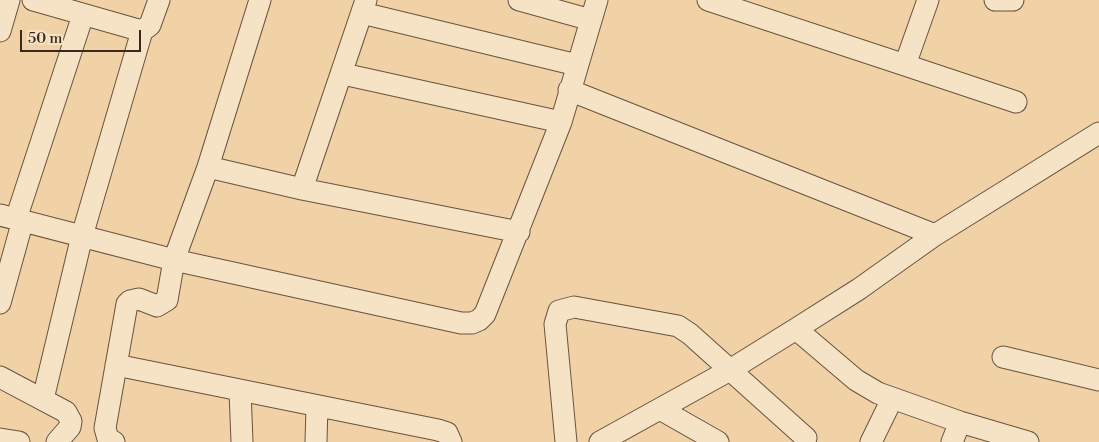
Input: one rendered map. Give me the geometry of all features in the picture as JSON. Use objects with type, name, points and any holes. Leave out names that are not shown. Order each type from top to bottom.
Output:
[{"type":"street","points":[[0,31],[9,0]]},
{"type":"street","points":[[43,399],[82,236],[142,31],[150,25],[159,0]]},
{"type":"street","points":[[114,442],[108,439],[105,434],[127,304],[130,301],[139,299],[157,306],[165,303],[174,260],[208,167],[260,0]]},
{"type":"street","points":[[13,218],[174,260],[461,323],[472,323],[479,320],[485,314],[519,232],[561,122],[594,10],[519,0]]},
{"type":"street","points":[[708,0],[1016,102]]},
{"type":"street","points":[[905,65],[928,0]]},
{"type":"street","points":[[995,0],[1012,0]]},
{"type":"street","points":[[43,2],[83,16],[142,31]]},
{"type":"street","points":[[302,189],[343,74],[364,6],[577,65]]},
{"type":"street","points":[[0,303],[13,218],[83,16]]},
{"type":"street","points":[[343,74],[561,122]]},
{"type":"street","points":[[569,90],[935,235]]},
{"type":"street","points":[[600,442],[730,370],[859,289],[935,235],[1099,133]]},
{"type":"street","points":[[208,167],[302,189],[519,232]]},
{"type":"street","points":[[566,442],[555,324],[556,316],[564,308],[574,308],[678,326],[690,334],[806,438]]},
{"type":"street","points":[[796,329],[865,387],[892,399],[960,422],[1028,442]]},
{"type":"street","points":[[1003,357],[1099,380]]},
{"type":"street","points":[[116,365],[438,430],[447,433],[452,442]]},
{"type":"street","points":[[0,377],[66,412],[71,421],[70,428],[57,442]]},
{"type":"street","points":[[240,391],[242,442]]},
{"type":"street","points":[[871,442],[892,399]]},
{"type":"street","points":[[316,406],[316,442]]},
{"type":"street","points":[[660,409],[717,442]]},
{"type":"street","points":[[952,442],[960,422]]},
{"type":"street","points":[[0,438],[19,442]]}]
